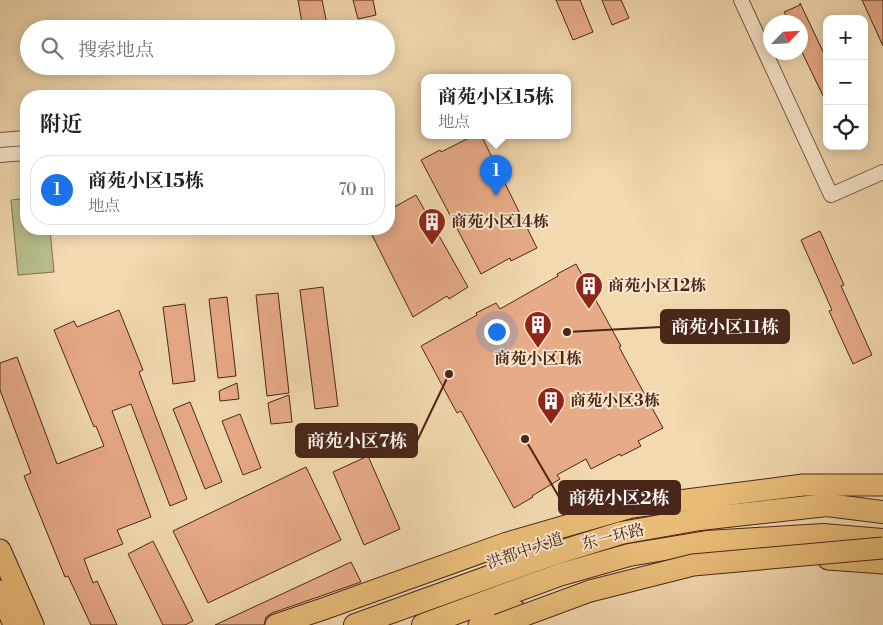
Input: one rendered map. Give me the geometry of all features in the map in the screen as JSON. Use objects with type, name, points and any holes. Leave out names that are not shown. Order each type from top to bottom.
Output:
[{"type":"highway","name":"东一环路","points":[[355,625],[550,555],[621,533],[700,519],[827,505],[883,512]]},
{"type":"highway","name":"东一环路","points":[[423,625],[559,576],[629,555],[707,542],[823,534],[883,540]]},
{"type":"main road","points":[[276,625],[507,543],[632,507],[803,485],[883,485]]},
{"type":"main road","name":"洪都中大道","points":[[323,625],[561,538],[636,515],[678,507],[864,494],[883,496]]},
{"type":"main road","points":[[498,625],[590,590],[693,565],[883,548]]},
{"type":"main road","points":[[0,550],[33,625]]},
{"type":"main road","points":[[479,625],[577,588],[648,568],[724,555],[883,562]]},
{"type":"main road","points":[[0,591],[14,625]]},
{"type":"street","points":[[741,0],[831,195],[883,172]]},
{"type":"street","points":[[0,140],[20,138]]},
{"type":"street","points":[[0,155],[20,153]]},
{"type":"green space","points":[[20,199],[20,235],[51,235],[54,272],[18,275],[11,200]]},
{"type":"building","points":[[298,0],[322,0],[326,20],[301,20]]},
{"type":"building","points":[[353,0],[373,0],[376,15],[358,19]]},
{"type":"building","points":[[556,0],[580,0],[593,32],[573,40]]},
{"type":"building","points":[[602,0],[621,0],[629,18],[612,25]]},
{"type":"building","points":[[862,0],[883,0],[883,46]]},
{"type":"building","points":[[800,3],[806,15],[786,15],[784,12],[800,5]]},
{"type":"building","points":[[808,20],[823,52],[823,96],[806,60],[808,60]]},
{"type":"building","points":[[467,139],[483,139],[537,248],[511,261],[510,258],[481,274],[421,160],[440,150],[441,152]]},
{"type":"building","points":[[416,195],[468,287],[449,299],[447,296],[413,317],[372,235],[395,235],[395,207]]},
{"type":"building","points":[[820,231],[844,285],[841,286],[872,355],[853,364],[829,311],[832,310],[801,240]]},
{"type":"building","points":[[576,264],[663,428],[638,441],[641,446],[621,456],[620,454],[591,469],[586,459],[557,475],[560,479],[514,508],[461,411],[457,413],[421,346],[496,303],[500,309]]},
{"type":"building","points":[[323,287],[338,406],[315,409],[300,290]]},
{"type":"building","points":[[278,293],[289,393],[267,396],[256,295]]},
{"type":"building","points":[[227,297],[236,376],[218,378],[209,299]]},
{"type":"building","points":[[185,304],[195,381],[173,384],[163,307]]},
{"type":"building","points":[[119,310],[143,370],[139,372],[187,499],[170,506],[131,404],[112,411],[151,517],[117,530],[123,544],[84,559],[93,583],[97,581],[117,625],[91,625],[68,576],[65,577],[24,476],[31,473],[0,390],[0,363],[17,357],[57,464],[104,446],[96,426],[94,427],[54,330],[74,321],[77,327]]},
{"type":"building","points":[[237,383],[239,399],[220,401],[219,391]]},
{"type":"building","points":[[289,395],[292,422],[271,424],[268,403]]},
{"type":"building","points":[[190,402],[222,482],[205,489],[173,409]]},
{"type":"building","points":[[240,414],[261,468],[243,475],[222,421]]},
{"type":"building","points":[[368,456],[400,529],[364,545],[333,472]]},
{"type":"building","points":[[306,467],[341,540],[208,603],[173,531]]},
{"type":"building","points":[[153,541],[193,621],[185,625],[163,625],[128,554]]},
{"type":"building","points":[[351,562],[361,582],[272,613],[266,617],[264,625],[215,625]]},
{"type":"place","name":"商苑小区15栋","points":[[496,196]]},
{"type":"place","name":"商苑小区14栋","points":[[432,246]]},
{"type":"place","name":"商苑小区12栋","points":[[589,310]]},
{"type":"place","name":"商苑小区11栋","points":[[567,332]]},
{"type":"place","name":"商苑小区1栋","points":[[538,349]]},
{"type":"place","name":"商苑小区7栋","points":[[449,374]]},
{"type":"place","name":"商苑小区3栋","points":[[551,425]]},
{"type":"place","name":"商苑小区2栋","points":[[525,439]]}]
